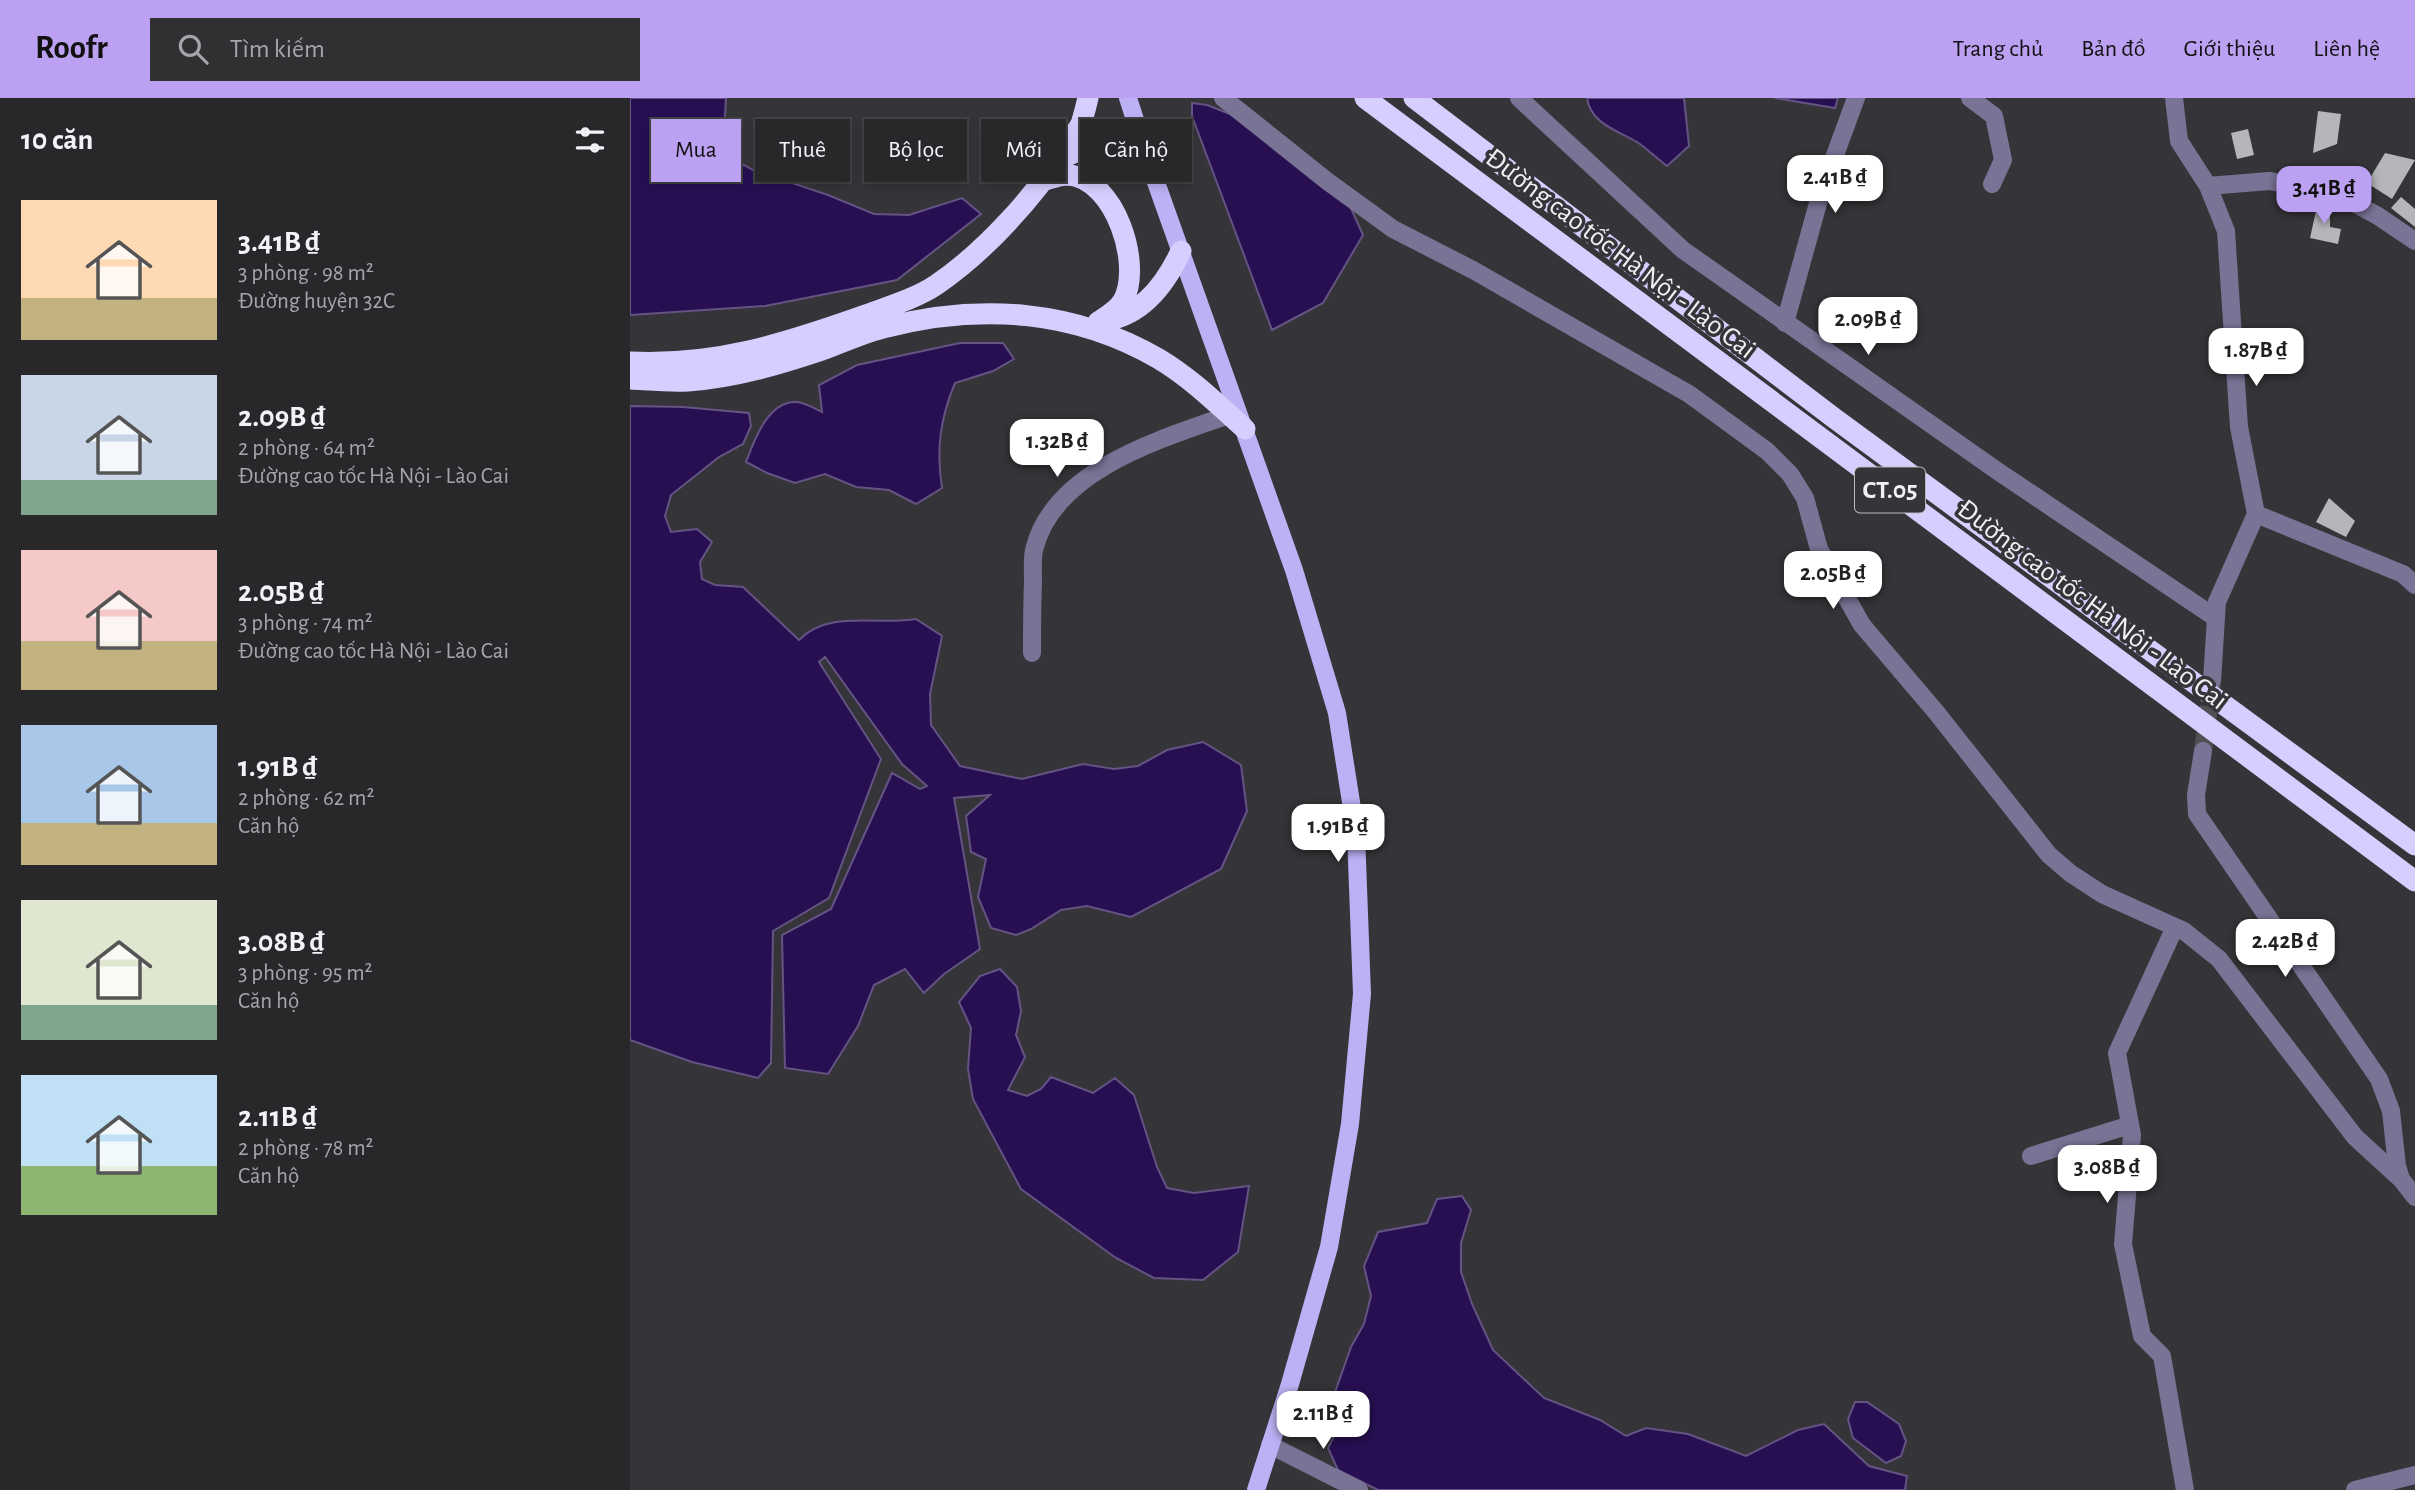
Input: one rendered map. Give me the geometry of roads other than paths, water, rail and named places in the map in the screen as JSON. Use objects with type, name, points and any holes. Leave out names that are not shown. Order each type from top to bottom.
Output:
[{"type":"highway","points":[[1066,147],[1080,125],[1088,98]]},
{"type":"highway","name":"Đường cao tốc Hà Nội - Lào Cai","points":[[1365,98],[2415,881]]},
{"type":"highway","name":"Đường cao tốc Hà Nội - Lào Cai","points":[[1414,98],[1834,418],[2415,845]]},
{"type":"highway","points":[[1066,176],[1082,179],[1105,197],[1122,230],[1131,262],[1124,299],[1116,310],[1098,322]]},
{"type":"highway","points":[[630,362],[663,363],[723,358],[788,341],[893,305],[935,286],[987,243],[1041,182]]},
{"type":"highway","points":[[630,379],[688,381],[731,375],[822,350],[884,327],[916,320],[972,314],[1010,314],[1073,322],[1098,322],[1123,317],[1144,304],[1170,274],[1181,251]]},
{"type":"highway","points":[[1073,322],[1120,339],[1160,360],[1203,391],[1245,429]]},
{"type":"main road","points":[[1128,98],[1135,119]]},
{"type":"main road","points":[[1156,182],[1294,570],[1336,713],[1356,834],[1362,993],[1350,1124],[1329,1247],[1256,1490]]},
{"type":"street","points":[[1223,98],[1327,181],[1393,229],[1473,270],[1689,394],[1767,451],[1790,474],[1805,498],[1819,549],[1862,625],[1936,712],[2049,855],[2102,894],[2184,931],[2219,959],[2355,1137],[2401,1179],[2415,1198]]},
{"type":"street","points":[[1519,98],[1684,250],[1785,323],[2216,618]]},
{"type":"street","points":[[1785,323],[1820,196],[1856,98]]},
{"type":"street","points":[[1970,98],[1994,116],[2003,160],[1992,184]]},
{"type":"street","points":[[2174,98],[2179,141],[2208,186],[2226,231],[2239,427],[2256,514],[2217,602],[2212,681]]},
{"type":"street","points":[[2208,186],[2269,181],[2330,190],[2378,216],[2415,241]]},
{"type":"street","points":[[1032,653],[1033,554],[1038,536],[1055,509],[1081,482],[1116,458],[1229,415]]},
{"type":"street","points":[[2256,514],[2403,574],[2415,585]]},
{"type":"street","points":[[2203,751],[2196,795],[2197,814],[2379,1079],[2391,1111],[2393,1144],[2401,1179]]},
{"type":"street","points":[[2175,927],[2117,1053],[2132,1135],[2123,1244],[2141,1336],[2162,1356],[2185,1490]]},
{"type":"street","points":[[2032,1156],[2130,1125]]},
{"type":"street","points":[[1270,1446],[1359,1490]]},
{"type":"street","points":[[2355,1490],[2415,1475]]},
{"type":"tunnel","points":[[2203,751],[2212,684]]}]
